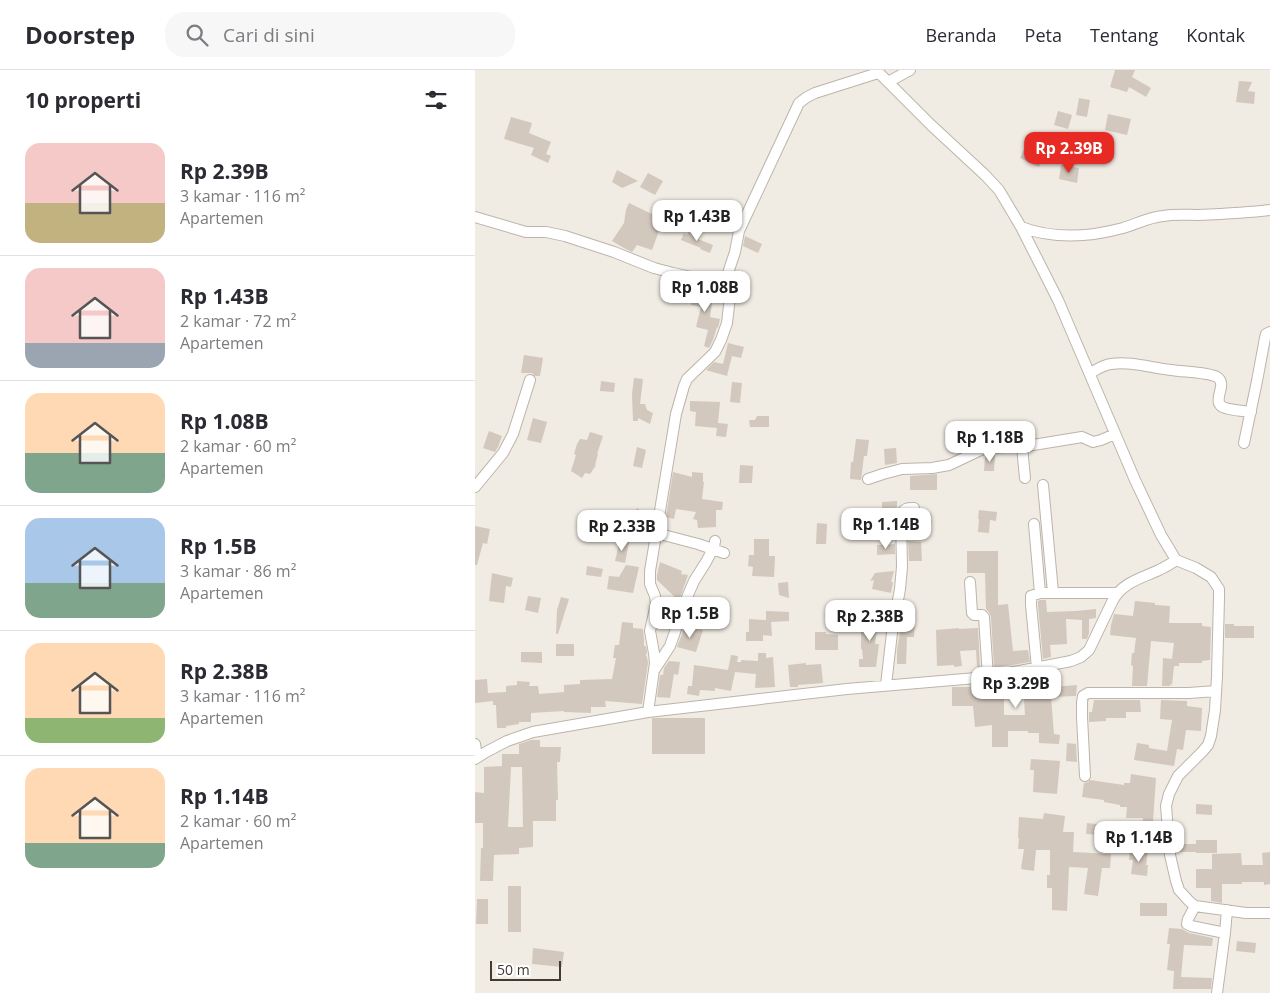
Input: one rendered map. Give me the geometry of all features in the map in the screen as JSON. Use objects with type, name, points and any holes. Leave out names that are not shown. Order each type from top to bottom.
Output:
[{"type":"street","points":[[887,82],[910,70]]},
{"type":"street","points":[[648,712],[655,670],[654,653],[649,630],[656,600],[650,575],[676,414],[687,379],[715,352],[727,323],[730,298],[726,278],[735,252],[739,231],[799,103],[815,93],[877,71],[999,190],[1021,227],[1058,300],[1115,434],[1161,535],[1176,560],[1204,572],[1211,578],[1219,590],[1216,691],[1211,736],[1208,745],[1179,776],[1169,794],[1166,806],[1173,869],[1179,890],[1195,906],[1246,913],[1270,912]]},
{"type":"street","points":[[1021,227],[1053,234],[1089,234],[1122,228],[1160,216],[1270,210]]},
{"type":"street","points":[[475,217],[526,232],[546,232],[565,236],[673,274],[704,280],[726,278]]},
{"type":"street","points":[[1244,444],[1265,338],[1266,334],[1270,332]]},
{"type":"street","points":[[1090,374],[1108,364],[1135,363],[1211,376],[1217,378],[1221,383],[1219,399],[1221,406],[1251,412]]},
{"type":"street","points":[[475,487],[503,453],[513,434],[530,380]]},
{"type":"street","points":[[868,479],[902,469],[932,468],[949,465],[985,448],[1022,447],[1082,437],[1090,441],[1097,441],[1115,434]]},
{"type":"street","points":[[1022,447],[1025,478]]},
{"type":"street","points":[[1043,485],[1053,592]]},
{"type":"street","points":[[886,685],[902,567],[901,515],[906,508],[914,508]]},
{"type":"street","points":[[1034,524],[1040,593]]},
{"type":"street","points":[[656,533],[698,544],[714,545],[724,553]]},
{"type":"street","points":[[655,670],[670,646],[694,581],[714,545]]},
{"type":"street","points":[[475,744],[476,758],[507,741],[533,732],[648,712],[886,685],[988,677],[1071,661],[1089,650],[1117,593],[1128,584],[1160,570],[1176,560]]},
{"type":"street","points":[[970,582],[972,613],[984,617],[988,677]]},
{"type":"street","points":[[1037,668],[1031,596],[1053,592],[1117,593]]},
{"type":"street","points":[[1085,776],[1082,717],[1083,696],[1095,693],[1189,693],[1216,691]]},
{"type":"street","points":[[1195,906],[1187,924],[1225,933]]},
{"type":"street","points":[[1217,993],[1227,910]]},
{"type":"building","points":[[1115,70],[1135,70],[1132,77],[1151,88],[1146,97],[1129,87],[1127,92],[1110,87]]},
{"type":"building","points":[[1239,81],[1252,82],[1248,91],[1255,92],[1254,104],[1236,102]]},
{"type":"building","points":[[1079,98],[1090,100],[1087,117],[1076,115]]},
{"type":"building","points":[[1058,111],[1072,115],[1068,129],[1054,125]]},
{"type":"building","points":[[1108,114],[1131,119],[1127,135],[1105,130]]},
{"type":"building","points":[[511,117],[532,123],[529,133],[551,142],[546,154],[551,156],[548,163],[531,155],[534,148],[504,139]]},
{"type":"building","points":[[1030,136],[1049,144],[1039,167],[1020,158]]},
{"type":"building","points":[[1061,165],[1079,168],[1077,183],[1059,179]]},
{"type":"building","points":[[617,170],[638,181],[622,188],[612,182]]},
{"type":"building","points":[[648,173],[663,181],[655,195],[640,187]]},
{"type":"building","points":[[629,203],[656,216],[658,212],[678,223],[673,232],[665,227],[664,230],[660,228],[652,250],[637,245],[632,252],[612,241],[624,223]]},
{"type":"building","points":[[688,232],[696,235],[695,238],[713,245],[710,253],[681,240],[684,233],[687,235]]},
{"type":"building","points":[[745,236],[762,244],[758,253],[743,246]]},
{"type":"building","points":[[694,285],[710,287],[709,296],[713,296],[710,317],[720,319],[709,348],[704,346],[708,330],[696,327],[701,307],[691,305]]},
{"type":"building","points":[[728,343],[744,347],[741,358],[732,356],[727,376],[706,370],[714,362],[723,364]]},
{"type":"building","points":[[524,355],[543,358],[540,376],[535,376],[532,373],[521,373]]},
{"type":"building","points":[[634,378],[643,379],[640,404],[645,404],[647,410],[653,413],[650,424],[638,418],[638,421],[633,421],[632,394]]},
{"type":"building","points":[[601,381],[615,383],[614,392],[600,391]]},
{"type":"building","points":[[732,382],[742,383],[740,403],[730,402]]},
{"type":"building","points":[[690,401],[720,402],[718,423],[728,424],[726,437],[716,436],[717,428],[695,426],[696,412],[690,411]]},
{"type":"building","points":[[757,416],[769,416],[769,427],[750,427],[749,420],[755,420]]},
{"type":"building","points":[[533,418],[547,422],[541,443],[527,440]]},
{"type":"building","points":[[972,429],[973,445],[965,446],[964,430]]},
{"type":"building","points":[[489,431],[502,436],[495,452],[483,448]]},
{"type":"building","points":[[590,432],[603,436],[597,454],[596,465],[590,474],[585,473],[582,478],[571,471],[577,444],[580,439],[587,440]]},
{"type":"building","points":[[856,439],[869,440],[867,456],[864,456],[861,480],[850,479],[851,462],[853,462]]},
{"type":"building","points":[[637,447],[646,450],[642,468],[633,466]]},
{"type":"building","points":[[896,448],[897,463],[885,465],[884,449]]},
{"type":"building","points":[[995,454],[994,471],[984,471],[985,456]]},
{"type":"building","points":[[740,465],[753,466],[752,483],[739,483]]},
{"type":"building","points":[[673,472],[692,477],[692,472],[703,473],[702,499],[723,502],[722,510],[716,510],[716,527],[698,528],[697,520],[693,519],[696,512],[676,509],[674,519],[666,517]]},
{"type":"building","points":[[937,474],[937,490],[910,490],[910,476]]},
{"type":"building","points":[[897,501],[894,522],[882,522],[882,502]]},
{"type":"building","points":[[637,508],[646,516],[643,524],[633,522]]},
{"type":"building","points":[[979,510],[997,512],[996,521],[990,520],[989,533],[978,532]]},
{"type":"building","points":[[931,513],[932,523],[908,526],[908,516]]},
{"type":"building","points":[[817,523],[827,524],[826,544],[816,544]]},
{"type":"building","points":[[475,526],[490,529],[487,544],[483,543],[477,565],[475,565]]},
{"type":"building","points":[[754,539],[769,539],[769,556],[775,556],[774,577],[752,576],[753,567],[748,566],[749,555],[754,555]]},
{"type":"building","points":[[620,540],[629,542],[625,563],[615,561]]},
{"type":"building","points":[[908,541],[921,542],[922,561],[909,561]]},
{"type":"building","points":[[895,544],[895,554],[877,555],[877,545]]},
{"type":"building","points":[[967,551],[998,551],[998,605],[1008,604],[1013,651],[1028,650],[1030,662],[994,668],[991,617],[986,609],[985,573],[967,573]]},
{"type":"building","points":[[660,562],[682,571],[681,574],[688,575],[679,601],[657,580]]},
{"type":"building","points":[[626,565],[639,567],[633,593],[607,589],[609,576],[619,577]]},
{"type":"building","points":[[587,566],[603,569],[601,577],[586,575]]},
{"type":"building","points":[[894,571],[891,593],[872,589],[874,580],[870,581],[875,573]]},
{"type":"building","points":[[492,573],[513,578],[511,587],[506,586],[504,603],[489,601]]},
{"type":"building","points":[[788,582],[789,598],[779,595],[778,583]]},
{"type":"building","points":[[528,596],[541,598],[538,613],[525,610]]},
{"type":"building","points":[[561,597],[569,599],[558,634],[556,634],[557,610]]},
{"type":"building","points":[[693,600],[709,605],[707,615],[690,610]]},
{"type":"building","points":[[1040,600],[1046,600],[1047,612],[1096,609],[1096,618],[1089,619],[1087,639],[1082,639],[1082,620],[1066,619],[1067,644],[1050,645],[1051,657],[1043,659],[1038,605]]},
{"type":"building","points":[[1135,601],[1170,606],[1169,623],[1202,623],[1202,626],[1211,627],[1210,660],[1202,661],[1202,663],[1179,663],[1179,666],[1174,666],[1172,685],[1162,686],[1163,658],[1172,659],[1174,643],[1151,641],[1147,686],[1132,686],[1132,653],[1134,653],[1136,638],[1110,635],[1114,614],[1133,616]]},
{"type":"building","points":[[766,611],[789,612],[789,621],[771,622],[772,636],[763,635],[763,641],[746,641],[746,632],[749,632],[749,619],[766,620]]},
{"type":"building","points":[[869,612],[879,613],[875,644],[879,644],[876,667],[859,667],[859,659],[863,659],[861,623],[868,624]]},
{"type":"building","points":[[902,619],[915,620],[914,637],[907,637],[906,664],[897,664],[897,650]]},
{"type":"building","points":[[622,622],[633,623],[633,628],[643,629],[648,663],[642,704],[605,701],[606,707],[591,707],[591,713],[564,711],[531,713],[531,722],[519,722],[519,724],[506,726],[506,728],[497,728],[496,705],[493,705],[493,701],[475,703],[475,680],[487,679],[488,693],[506,692],[506,686],[517,685],[517,681],[530,682],[529,686],[538,686],[539,694],[564,692],[564,685],[580,684],[580,680],[612,679],[616,658],[613,658],[615,645],[619,645]]},
{"type":"building","points":[[1225,624],[1254,626],[1254,638],[1225,638]]},
{"type":"building","points":[[685,626],[703,630],[696,652],[677,647]]},
{"type":"building","points":[[978,628],[980,667],[977,667],[976,650],[960,651],[962,666],[937,666],[936,630]]},
{"type":"building","points":[[815,632],[838,635],[838,650],[815,650]]},
{"type":"building","points":[[556,644],[574,644],[574,656],[556,656]]},
{"type":"building","points":[[521,652],[542,652],[542,663],[521,662]]},
{"type":"building","points":[[758,653],[766,653],[766,658],[773,657],[775,687],[755,688],[756,674],[735,672],[731,691],[715,688],[715,691],[700,690],[699,696],[687,694],[688,686],[692,686],[694,665],[728,670],[731,655],[738,656],[737,662],[741,662],[741,660],[758,661]]},
{"type":"building","points":[[669,661],[680,662],[678,675],[674,674],[670,698],[657,697],[660,675],[663,675],[664,668]]},
{"type":"building","points":[[806,663],[806,665],[821,664],[823,683],[790,687],[788,665]]},
{"type":"building","points":[[1049,672],[1051,687],[1077,685],[1076,696],[1051,697],[1054,734],[1060,735],[1059,744],[1039,743],[1039,733],[1008,731],[1008,747],[992,747],[992,725],[975,727],[973,706],[952,706],[952,687],[970,687],[984,684],[985,697],[1004,696],[1004,715],[1025,715],[1024,699],[1019,699],[1019,678]]},
{"type":"building","points":[[1094,700],[1140,700],[1141,712],[1126,712],[1126,718],[1106,718],[1106,721],[1089,722],[1089,712],[1092,712]]},
{"type":"building","points":[[1161,700],[1187,701],[1187,706],[1202,708],[1201,731],[1186,730],[1183,750],[1177,749],[1174,766],[1134,760],[1137,743],[1149,745],[1149,748],[1167,751],[1172,720],[1160,719]]},
{"type":"building","points":[[652,718],[705,718],[705,754],[652,754]]},
{"type":"building","points":[[531,740],[540,740],[540,747],[561,747],[560,762],[557,762],[558,800],[556,800],[556,821],[533,821],[533,847],[519,848],[519,854],[494,855],[493,881],[480,881],[483,823],[475,823],[475,792],[484,793],[484,767],[502,766],[502,754],[519,754],[519,744]],"holes":[[[511,767],[522,767],[523,827],[508,827]]]},
{"type":"building","points":[[1067,743],[1076,744],[1077,762],[1066,761]]},
{"type":"building","points":[[1031,759],[1060,761],[1057,794],[1033,792],[1034,770],[1030,770]]},
{"type":"building","points":[[1131,774],[1156,778],[1153,821],[1156,821],[1153,843],[1159,843],[1159,850],[1145,849],[1145,838],[1141,837],[1143,818],[1126,818],[1127,807],[1120,807],[1120,805],[1104,802],[1104,800],[1082,797],[1084,783],[1090,780],[1124,785],[1124,783],[1130,783]]},
{"type":"building","points":[[1196,804],[1212,805],[1212,815],[1196,814]]},
{"type":"building","points":[[1044,813],[1065,816],[1063,832],[1074,832],[1073,852],[1111,854],[1110,868],[1102,868],[1098,896],[1084,894],[1088,868],[1069,867],[1067,911],[1052,910],[1052,888],[1047,888],[1047,875],[1050,875],[1050,850],[1036,850],[1034,871],[1021,869],[1024,849],[1018,849],[1019,817],[1043,819]]},
{"type":"building","points":[[1087,823],[1105,825],[1104,835],[1086,834]]},
{"type":"building","points":[[1196,840],[1217,840],[1217,853],[1180,852],[1180,844],[1196,844]]},
{"type":"building","points":[[1130,850],[1148,852],[1147,876],[1131,874],[1133,860],[1129,860]]},
{"type":"building","points":[[1270,852],[1270,884],[1264,885],[1264,882],[1242,882],[1242,884],[1222,884],[1222,903],[1211,901],[1211,888],[1196,888],[1196,869],[1212,869],[1212,854],[1241,853],[1242,865],[1263,865],[1262,853]]},
{"type":"building","points":[[508,886],[521,886],[521,932],[508,932]]},
{"type":"building","points":[[477,899],[488,899],[488,924],[476,924]]},
{"type":"building","points":[[1140,903],[1167,903],[1167,916],[1140,916]]},
{"type":"building","points":[[1169,928],[1182,929],[1189,933],[1213,938],[1212,946],[1184,945],[1181,977],[1212,978],[1211,989],[1173,989],[1174,971],[1167,970],[1170,944],[1167,944]]},
{"type":"building","points":[[1237,941],[1256,943],[1255,953],[1236,951]]},
{"type":"building","points":[[533,948],[564,952],[562,967],[532,964]]}]
